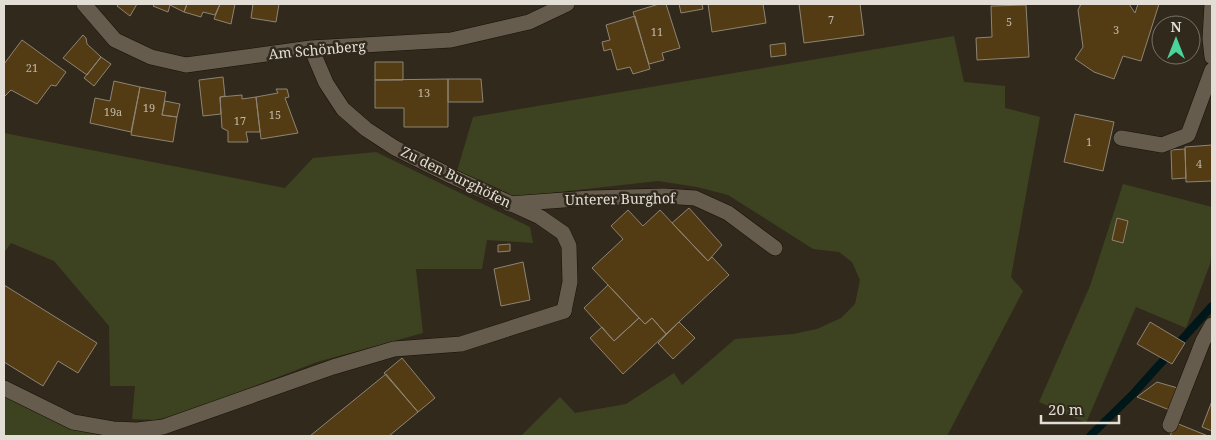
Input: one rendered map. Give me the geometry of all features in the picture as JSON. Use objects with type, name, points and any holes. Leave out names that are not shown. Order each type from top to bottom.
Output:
[{"type":"street","name":"Am Schönberg","points":[[84,4],[115,40],[151,57],[186,65],[311,48],[451,40],[528,22],[567,4]]},
{"type":"street","points":[[1212,4],[1210,39],[1212,56]]},
{"type":"street","name":"Zu den Burghöfen","points":[[4,388],[73,422],[137,430],[164,427],[333,367],[386,351],[461,344],[564,311],[570,282],[569,246],[563,233],[540,217],[509,204],[395,148],[366,129],[343,110],[326,84],[311,48]]},
{"type":"street","points":[[1121,138],[1162,146],[1188,135],[1212,70]]},
{"type":"street","name":"Unterer Burghof","points":[[509,204],[591,198],[654,196],[695,198],[728,213],[775,248]]},
{"type":"street","points":[[1170,424],[1203,341],[1212,325]]},
{"type":"green space","points":[[954,36],[964,82],[1005,86],[1005,108],[1040,117],[1011,277],[1023,291],[947,436],[521,436],[560,397],[575,413],[626,404],[674,373],[682,385],[735,339],[793,334],[817,329],[841,318],[855,304],[860,280],[852,262],[839,252],[813,249],[728,195],[697,187],[658,181],[514,197],[457,171],[473,117]]},
{"type":"green space","points":[[4,133],[285,188],[313,158],[376,152],[530,227],[533,243],[487,240],[482,269],[416,269],[423,333],[317,362],[185,413],[156,420],[132,419],[135,386],[110,386],[109,326],[54,261],[11,243],[4,253]]},
{"type":"green space","points":[[1123,184],[1212,207],[1210,264],[1186,328],[1136,307],[1086,423],[1039,402],[1090,286]]},
{"type":"green space","points":[[4,395],[60,423],[102,436],[4,436]]},
{"type":"building","points":[[119,4],[137,4],[130,16],[117,6]]},
{"type":"building","points":[[155,4],[187,4],[184,12],[170,5],[168,12],[153,6]]},
{"type":"building","points":[[187,4],[220,4],[215,15],[203,12],[201,17],[184,12]]},
{"type":"building","points":[[220,4],[235,4],[231,24],[214,19]]},
{"type":"building","points":[[253,4],[279,4],[276,22],[251,18]]},
{"type":"building","points":[[659,4],[666,4],[680,48],[662,53],[664,60],[649,64],[633,12]]},
{"type":"building","points":[[679,4],[702,4],[703,9],[681,13]]},
{"type":"building","points":[[708,4],[763,4],[766,23],[712,32]]},
{"type":"building","points":[[799,4],[860,4],[864,35],[804,43]]},
{"type":"building","points":[[1081,4],[1129,4],[1135,13],[1138,4],[1159,4],[1156,15],[1151,15],[1151,29],[1141,61],[1123,56],[1114,79],[1094,72],[1075,59],[1083,47],[1078,10]]},
{"type":"building","points":[[1026,5],[1029,57],[977,60],[976,38],[992,37],[991,6]]},
{"type":"building","points":[[635,16],[650,69],[633,74],[630,67],[617,70],[611,49],[604,51],[602,42],[610,40],[606,25]]},
{"type":"building","points":[[83,35],[86,38],[87,44],[101,57],[87,75],[63,58]]},
{"type":"building","points":[[22,40],[66,72],[56,86],[51,85],[37,104],[11,90],[5,96],[4,94],[4,64]]},
{"type":"building","points":[[785,43],[786,55],[771,57],[770,45]]},
{"type":"building","points":[[101,57],[111,64],[94,86],[84,78]]},
{"type":"building","points":[[375,62],[403,62],[403,80],[375,80]]},
{"type":"building","points":[[223,77],[225,96],[220,97],[221,114],[203,116],[199,80]]},
{"type":"building","points":[[448,79],[481,79],[483,102],[448,102]]},
{"type":"building","points":[[448,79],[448,127],[404,127],[404,108],[375,108],[375,80]]},
{"type":"building","points":[[114,81],[140,87],[131,132],[90,123],[95,98],[110,101]]},
{"type":"building","points":[[140,87],[166,92],[162,115],[177,117],[173,142],[131,135]]},
{"type":"building","points":[[276,89],[287,89],[289,97],[285,98],[298,133],[261,139],[256,97],[278,93]]},
{"type":"building","points":[[242,95],[242,99],[256,97],[260,132],[246,132],[248,142],[228,142],[228,131],[222,128],[220,97]]},
{"type":"building","points":[[165,101],[180,104],[177,117],[162,115]]},
{"type":"building","points":[[1075,114],[1114,122],[1103,171],[1064,162]]},
{"type":"building","points":[[1212,145],[1212,181],[1186,182],[1185,147]]},
{"type":"building","points":[[1185,149],[1186,178],[1172,179],[1171,150]]},
{"type":"building","points":[[689,208],[722,245],[708,261],[672,223]]},
{"type":"building","points":[[628,210],[643,226],[660,210],[708,261],[712,257],[729,275],[666,334],[652,318],[645,324],[592,268],[623,239],[611,226]]},
{"type":"building","points":[[1117,218],[1128,221],[1123,243],[1112,240]]},
{"type":"building","points":[[510,244],[510,251],[498,252],[498,245]]},
{"type":"building","points":[[523,262],[530,300],[501,306],[494,269]]},
{"type":"building","points":[[4,285],[97,343],[78,373],[58,361],[43,386],[4,362]]},
{"type":"building","points":[[608,285],[639,318],[614,341],[584,308]]},
{"type":"building","points":[[639,318],[645,324],[652,318],[666,334],[623,374],[590,338],[602,327],[614,341]]},
{"type":"building","points":[[679,322],[695,338],[673,359],[658,343]]},
{"type":"building","points":[[1150,322],[1185,343],[1172,364],[1137,344]]},
{"type":"building","points":[[402,358],[435,398],[418,412],[384,373]]},
{"type":"building","points":[[386,374],[418,412],[389,436],[310,436]]},
{"type":"building","points":[[1157,382],[1181,389],[1172,411],[1137,397]]},
{"type":"building","points":[[1212,401],[1212,431],[1202,427]]},
{"type":"building","points":[[1176,423],[1208,436],[1170,436]]},
{"type":"waterway","points":[[1090,436],[1134,393],[1212,306]]}]
